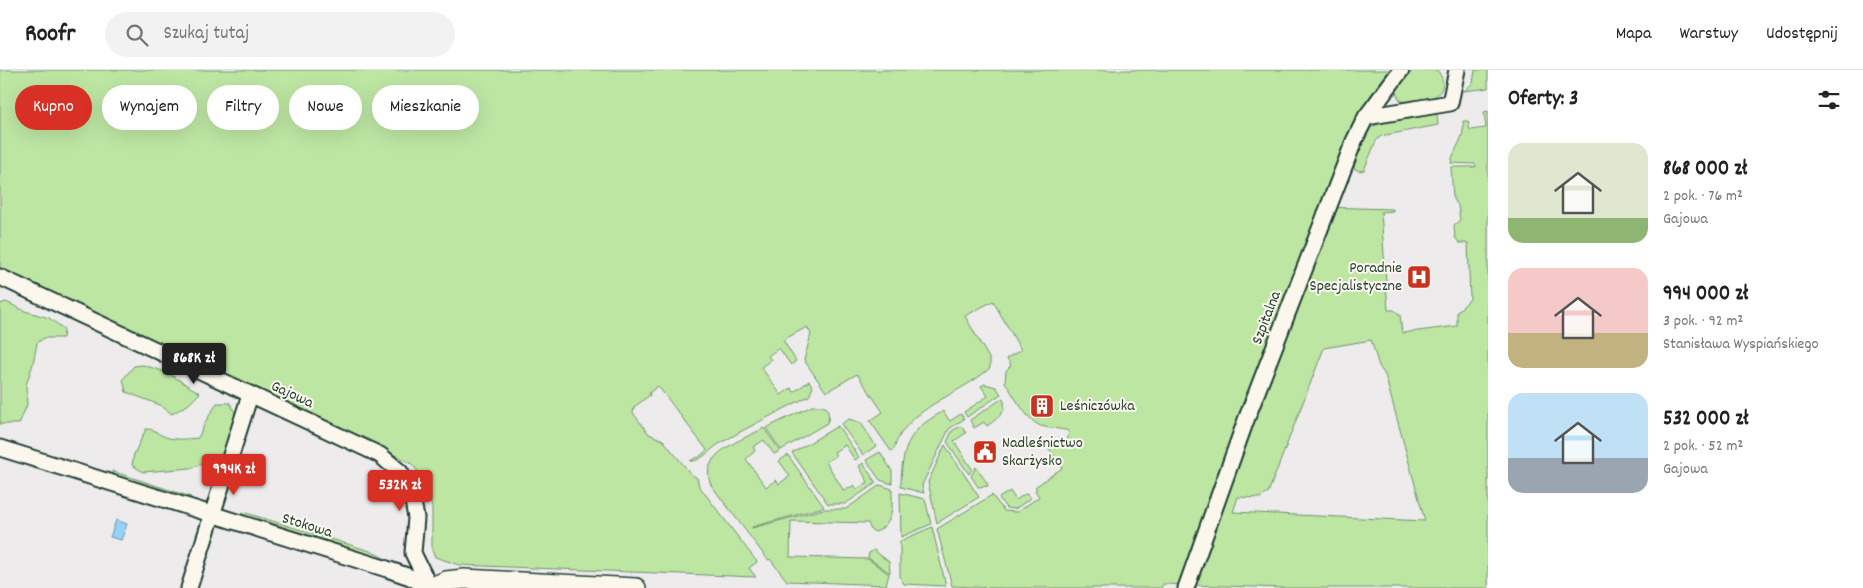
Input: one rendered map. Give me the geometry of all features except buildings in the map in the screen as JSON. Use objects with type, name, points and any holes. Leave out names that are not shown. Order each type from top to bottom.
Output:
[{"type":"street","name":"Szpitalna","points":[[1186,588],[1246,420],[1354,141],[1366,117],[1401,70]]},
{"type":"street","points":[[1366,117],[1450,104],[1457,70]]},
{"type":"street","name":"Gajowa","points":[[0,277],[380,456],[400,472],[412,494],[416,518],[413,553],[430,588]]},
{"type":"street","points":[[189,588],[250,395]]},
{"type":"street","name":"Stokowa","points":[[0,448],[387,569],[410,577],[430,588]]},
{"type":"street","points":[[430,588],[446,581],[464,579],[636,588]]},
{"type":"green space","points":[[0,70],[1390,70],[1357,118],[1320,207],[1393,209],[1393,211],[1381,212],[1388,310],[1394,310],[1400,315],[1402,333],[1457,326],[1457,312],[1470,299],[1468,243],[1459,243],[1455,237],[1454,225],[1460,220],[1458,205],[1453,199],[1451,167],[1476,167],[1475,164],[1451,163],[1463,132],[1463,121],[1468,121],[1470,130],[1486,128],[1484,112],[1488,111],[1488,588],[1285,588],[1163,584],[1161,588],[994,588],[952,586],[937,529],[992,495],[1004,511],[1017,512],[1039,497],[1035,487],[1062,468],[1046,444],[1051,441],[1067,442],[1069,431],[1044,427],[1036,423],[1021,407],[1005,382],[1006,371],[1011,365],[1007,358],[1021,350],[993,301],[965,316],[990,360],[990,368],[978,378],[921,412],[909,423],[891,451],[870,421],[883,412],[857,374],[826,392],[804,360],[811,334],[807,327],[783,340],[796,361],[791,365],[779,348],[768,356],[771,360],[761,367],[781,395],[791,388],[794,392],[809,381],[813,387],[809,396],[715,446],[698,460],[690,461],[698,458],[707,450],[658,386],[649,393],[650,395],[634,407],[633,413],[649,434],[663,440],[691,474],[697,478],[699,486],[757,562],[749,568],[756,577],[459,565],[435,557],[432,550],[432,508],[425,481],[412,464],[374,444],[0,275]],"holes":[[[1371,340],[1379,366],[1385,375],[1425,521],[1233,512],[1238,497],[1260,498],[1268,493],[1324,348]]]},
{"type":"green space","points":[[1414,70],[1437,70],[1442,79],[1439,93],[1425,101],[1408,102],[1400,100],[1396,93],[1401,83]]},
{"type":"green space","points":[[1475,70],[1488,70],[1488,88],[1464,91],[1473,83]]},
{"type":"green space","points":[[1435,113],[1438,125],[1381,136],[1376,141],[1364,170],[1359,171],[1354,168],[1355,161],[1370,128],[1379,124]]},
{"type":"green space","points":[[6,302],[25,311],[49,318],[64,329],[63,338],[44,338],[37,343],[26,385],[27,405],[19,424],[0,424],[0,304]]},
{"type":"green space","points":[[143,365],[166,372],[200,393],[189,404],[172,414],[160,405],[126,392],[123,379],[134,366]]},
{"type":"green space","points":[[985,384],[996,387],[1001,394],[967,417],[964,412],[988,396],[981,386]]},
{"type":"green space","points":[[1003,398],[1004,407],[1001,414],[987,426],[984,422],[974,428],[970,420]]},
{"type":"green space","points":[[217,403],[230,403],[236,415],[227,451],[211,461],[191,468],[143,472],[132,465],[134,454],[146,429],[170,438],[198,438]]},
{"type":"green space","points":[[812,406],[827,408],[829,417],[827,423],[781,450],[766,428]]},
{"type":"green space","points":[[943,411],[950,421],[961,414],[964,419],[949,429],[922,485],[924,493],[901,487],[902,465],[912,436],[926,422]]},
{"type":"green space","points":[[849,419],[861,423],[876,446],[863,455],[841,424]]},
{"type":"green space","points":[[838,426],[859,457],[855,460],[845,445],[834,452],[836,456],[826,462],[844,491],[854,485],[857,489],[868,482],[859,466],[863,463],[876,483],[845,504],[828,504],[792,453]]},
{"type":"green space","points":[[961,426],[966,433],[954,441],[972,469],[969,474],[947,442],[952,431]]},
{"type":"green space","points":[[764,428],[780,451],[774,454],[764,440],[753,447],[755,451],[746,459],[766,487],[776,480],[779,484],[790,476],[779,461],[788,455],[824,507],[752,528],[824,509],[846,509],[880,485],[892,489],[891,514],[887,523],[876,532],[871,530],[868,523],[791,521],[790,557],[868,559],[889,574],[886,585],[787,581],[770,559],[768,560],[711,485],[708,474],[710,464],[724,449]]},
{"type":"green space","points":[[945,445],[979,497],[937,523],[928,482]]},
{"type":"green space","points":[[880,452],[892,471],[892,484],[880,480],[866,460]]},
{"type":"green space","points":[[976,467],[988,486],[978,487],[971,476]]},
{"type":"green space","points":[[112,471],[191,497],[190,500],[113,476]]},
{"type":"green space","points":[[1010,491],[1016,500],[1025,494],[1031,498],[1015,509],[1006,508],[999,498]]},
{"type":"green space","points":[[900,493],[925,499],[931,524],[901,537]]},
{"type":"green space","points":[[243,512],[370,551],[390,561],[241,516]]},
{"type":"green space","points":[[932,527],[946,586],[904,584],[900,577],[900,541]]},
{"type":"green space","points":[[874,550],[889,562],[890,573],[868,558],[869,553]]},
{"type":"water","points":[[116,520],[127,524],[121,540],[110,537]]},
{"type":"place","name":"Poradnie Specjalistyczne","points":[[1419,277]]},
{"type":"place","name":"Leśniczówka","points":[[1042,406]]},
{"type":"place","name":"Nadleśnictwo Skarżysko","points":[[985,452]]}]
